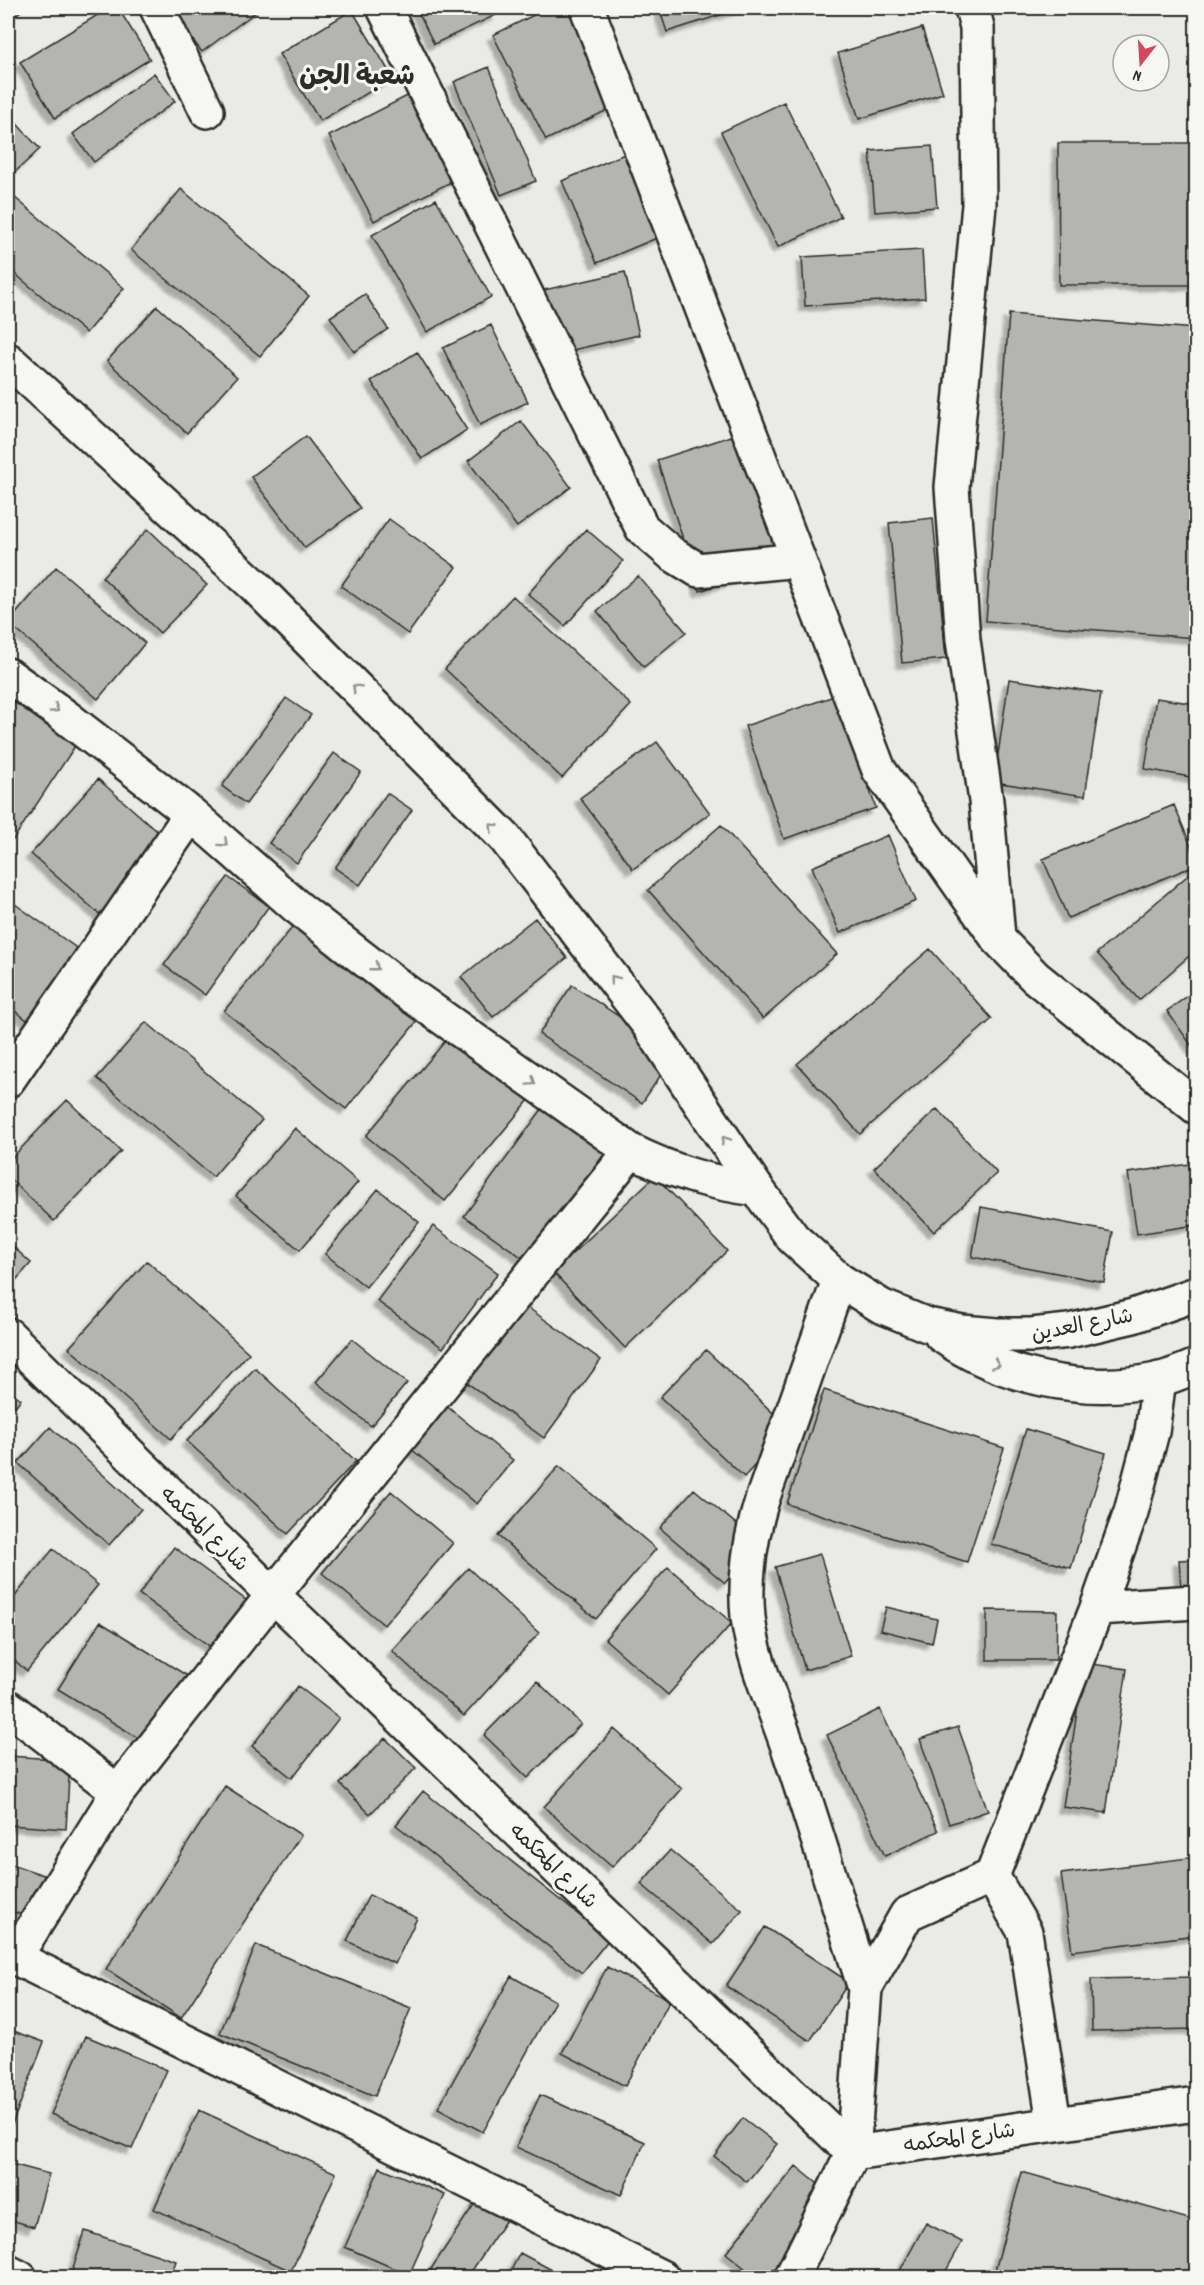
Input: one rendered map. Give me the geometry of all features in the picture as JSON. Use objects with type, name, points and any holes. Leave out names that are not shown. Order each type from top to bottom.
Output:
[{"type":"street","points":[[157,8],[207,111]]},
{"type":"street","points":[[384,8],[642,528],[672,554],[698,570],[798,560]]},
{"type":"street","points":[[587,8],[879,770],[998,939],[1035,977],[1197,1107]]},
{"type":"street","points":[[972,8],[977,27],[979,205],[952,487],[963,640],[986,801],[998,939]]},
{"type":"street","points":[[8,360],[254,585],[505,838],[648,1023],[757,1189],[793,1238],[839,1280],[881,1306],[927,1325]]},
{"type":"street","points":[[8,675],[191,814],[297,908],[378,970],[517,1072],[631,1151],[660,1166],[692,1177],[724,1185],[757,1189]]},
{"type":"street","points":[[8,1080],[191,814]]},
{"type":"street","points":[[631,1151],[273,1595],[118,1792],[11,1955],[663,2277]]},
{"type":"street","points":[[791,2277],[853,2153],[865,1988],[790,1751],[764,1681],[748,1619],[746,1571],[753,1530],[762,1500],[839,1280]]},
{"type":"street","name":"شارع العدين","points":[[927,1325],[962,1332],[997,1335],[1069,1331],[1132,1316],[1197,1294]]},
{"type":"street","name":"شارع العدين","points":[[927,1325],[965,1350],[989,1362],[1023,1374],[1057,1382],[1091,1385],[1125,1384],[1159,1379],[1197,1366]]},
{"type":"street","name":"شارع المحكمه","points":[[8,1335],[273,1595],[853,2153],[1197,2104]]},
{"type":"street","points":[[865,1988],[907,1914],[992,1876],[1097,1608],[1131,1512],[1152,1432],[1159,1379]]},
{"type":"street","points":[[1097,1608],[1197,1602]]},
{"type":"street","points":[[8,1707],[118,1792]]},
{"type":"street","points":[[992,1876],[1025,1932],[1054,2123]]},
{"type":"street","points":[[8,2272],[20,2277]]},
{"type":"building","points":[[8,8],[24,8],[8,22]]},
{"type":"building","points":[[109,8],[118,8],[150,59],[55,118],[20,62]]},
{"type":"building","points":[[168,8],[261,8],[202,52]]},
{"type":"building","points":[[416,8],[495,8],[498,14],[434,44]]},
{"type":"building","points":[[548,8],[568,8],[618,105],[546,140],[493,35]]},
{"type":"building","points":[[659,8],[742,8],[667,32]]},
{"type":"building","points":[[352,10],[393,78],[320,121],[279,54]]},
{"type":"building","points":[[922,28],[943,93],[859,119],[838,53]]},
{"type":"building","points":[[489,67],[536,181],[501,195],[454,82]]},
{"type":"building","points":[[154,73],[175,101],[94,162],[73,134]]},
{"type":"building","points":[[413,93],[457,179],[374,221],[329,136]]},
{"type":"building","points":[[784,102],[841,217],[778,247],[721,132]]},
{"type":"building","points":[[8,114],[40,149],[13,174],[8,169]]},
{"type":"building","points":[[1058,143],[1196,143],[1196,285],[1059,285]]},
{"type":"building","points":[[932,146],[937,207],[875,212],[870,151]]},
{"type":"building","points":[[629,152],[664,235],[597,263],[562,181]]},
{"type":"building","points":[[181,189],[309,296],[260,356],[131,250]]},
{"type":"building","points":[[8,192],[124,288],[86,333],[8,268]]},
{"type":"building","points":[[436,199],[491,297],[427,332],[372,235]]},
{"type":"building","points":[[922,250],[925,298],[805,306],[802,257]]},
{"type":"building","points":[[625,272],[639,335],[550,355],[535,292]]},
{"type":"building","points":[[365,294],[388,329],[354,352],[330,317]]},
{"type":"building","points":[[157,306],[237,377],[187,433],[107,361]]},
{"type":"building","points":[[1009,314],[1196,329],[1196,638],[986,621]]},
{"type":"building","points":[[491,325],[528,402],[480,425],[443,348]]},
{"type":"building","points":[[417,352],[467,430],[422,459],[371,381]]},
{"type":"building","points":[[521,421],[571,487],[517,527],[468,461]]},
{"type":"building","points":[[747,431],[789,562],[700,591],[657,460]]},
{"type":"building","points":[[306,436],[360,508],[305,548],[251,477]]},
{"type":"building","points":[[933,518],[946,659],[902,663],[889,523]]},
{"type":"building","points":[[389,519],[456,567],[408,634],[341,586]]},
{"type":"building","points":[[148,529],[207,585],[160,633],[102,577]]},
{"type":"building","points":[[586,529],[623,561],[565,626],[528,594]]},
{"type":"building","points":[[56,567],[145,643],[98,699],[8,623]]},
{"type":"building","points":[[638,576],[686,632],[644,667],[597,611]]},
{"type":"building","points":[[513,596],[631,705],[562,778],[445,669]]},
{"type":"building","points":[[1009,679],[1101,693],[1085,796],[994,782]]},
{"type":"building","points":[[837,695],[876,808],[784,839],[745,726]]},
{"type":"building","points":[[14,697],[79,740],[13,840],[8,836],[8,707]]},
{"type":"building","points":[[286,698],[311,715],[246,804],[222,786]]},
{"type":"building","points":[[1156,698],[1196,704],[1196,778],[1145,769]]},
{"type":"building","points":[[657,742],[710,813],[633,869],[580,798]]},
{"type":"building","points":[[334,753],[361,772],[297,863],[269,843]]},
{"type":"building","points":[[98,779],[173,845],[106,920],[31,854]]},
{"type":"building","points":[[387,793],[412,810],[360,885],[335,868]]},
{"type":"building","points":[[1174,805],[1196,858],[1196,865],[1068,918],[1043,859]]},
{"type":"building","points":[[721,825],[837,954],[763,1019],[648,890]]},
{"type":"building","points":[[888,835],[916,901],[840,933],[812,867]]},
{"type":"building","points":[[1193,871],[1196,874],[1196,950],[1139,1000],[1097,953]]},
{"type":"building","points":[[228,877],[269,906],[205,995],[164,965]]},
{"type":"building","points":[[8,899],[103,967],[53,1039],[8,1006]]},
{"type":"building","points":[[300,918],[422,1015],[346,1109],[224,1011]]},
{"type":"building","points":[[535,918],[567,958],[493,1017],[461,977]]},
{"type":"building","points":[[930,949],[992,1019],[860,1134],[797,1064]]},
{"type":"building","points":[[572,985],[675,1054],[642,1103],[539,1034]]},
{"type":"building","points":[[1196,990],[1196,1052],[1167,1011]]},
{"type":"building","points":[[146,1022],[262,1120],[213,1177],[97,1078]]},
{"type":"building","points":[[451,1034],[529,1100],[445,1201],[366,1136]]},
{"type":"building","points":[[67,1100],[121,1151],[54,1221],[8,1177],[8,1162]]},
{"type":"building","points":[[545,1105],[607,1150],[527,1261],[464,1216]]},
{"type":"building","points":[[937,1109],[997,1173],[934,1232],[874,1168]]},
{"type":"building","points":[[295,1128],[358,1182],[300,1250],[236,1196]]},
{"type":"building","points":[[1196,1163],[1196,1225],[1137,1234],[1128,1173]]},
{"type":"building","points":[[655,1176],[727,1251],[625,1348],[553,1272]]},
{"type":"building","points":[[378,1189],[419,1222],[366,1287],[325,1254]]},
{"type":"building","points":[[981,1207],[1113,1232],[1104,1282],[972,1257]]},
{"type":"building","points":[[433,1226],[498,1273],[443,1348],[377,1301]]},
{"type":"building","points":[[8,1242],[31,1263],[8,1289]]},
{"type":"building","points":[[147,1261],[249,1353],[171,1439],[69,1348]]},
{"type":"building","points":[[523,1304],[601,1360],[544,1438],[466,1382]]},
{"type":"building","points":[[352,1339],[407,1383],[371,1426],[316,1382]]},
{"type":"building","points":[[706,1350],[789,1428],[744,1477],[660,1397]]},
{"type":"building","points":[[255,1368],[356,1461],[288,1534],[187,1441]]},
{"type":"building","points":[[8,1389],[21,1399],[8,1415]]},
{"type":"building","points":[[824,1390],[1004,1448],[967,1562],[787,1504]]},
{"type":"building","points":[[439,1400],[513,1460],[477,1504],[404,1443]]},
{"type":"building","points":[[50,1427],[141,1509],[109,1545],[18,1463]]},
{"type":"building","points":[[1026,1429],[1106,1453],[1071,1568],[991,1544]]},
{"type":"building","points":[[559,1466],[656,1549],[596,1619],[498,1536]]},
{"type":"building","points":[[694,1489],[759,1543],[725,1583],[660,1528]]},
{"type":"building","points":[[391,1491],[453,1543],[384,1625],[322,1573]]},
{"type":"building","points":[[174,1547],[273,1620],[238,1667],[139,1594]]},
{"type":"building","points":[[53,1549],[98,1585],[27,1671],[8,1655],[8,1605]]},
{"type":"building","points":[[820,1554],[851,1656],[805,1670],[775,1567]]},
{"type":"building","points":[[1196,1559],[1196,1588],[1181,1589],[1179,1560]]},
{"type":"building","points":[[668,1567],[732,1623],[668,1695],[605,1639]]},
{"type":"building","points":[[468,1568],[539,1633],[464,1716],[392,1651]]},
{"type":"building","points":[[886,1607],[937,1619],[932,1643],[880,1630]]},
{"type":"building","points":[[987,1610],[1057,1611],[1056,1660],[987,1660]]},
{"type":"building","points":[[100,1622],[194,1680],[153,1747],[58,1689]]},
{"type":"building","points":[[1084,1663],[1127,1669],[1106,1813],[1063,1807]]},
{"type":"building","points":[[537,1681],[581,1724],[528,1778],[484,1735]]},
{"type":"building","points":[[298,1686],[339,1718],[292,1778],[252,1746]]},
{"type":"building","points":[[880,1709],[938,1831],[885,1856],[827,1735]]},
{"type":"building","points":[[958,1727],[988,1811],[949,1824],[920,1739]]},
{"type":"building","points":[[614,1729],[682,1789],[612,1867],[544,1807]]},
{"type":"building","points":[[385,1738],[416,1768],[370,1814],[340,1784]]},
{"type":"building","points":[[8,1756],[70,1760],[66,1829],[8,1825]]},
{"type":"building","points":[[225,1786],[301,1835],[181,2018],[106,1969]]},
{"type":"building","points":[[423,1791],[609,1939],[582,1973],[396,1825]]},
{"type":"building","points":[[670,1850],[742,1910],[713,1944],[641,1884]]},
{"type":"building","points":[[1196,1857],[1196,1935],[1072,1951],[1061,1874]]},
{"type":"building","points":[[8,1863],[58,1880],[44,1922],[8,1910]]},
{"type":"building","points":[[369,1895],[417,1918],[395,1964],[347,1941]]},
{"type":"building","points":[[765,1927],[849,1982],[810,2041],[726,1986]]},
{"type":"building","points":[[256,1945],[411,2008],[375,2096],[220,2033]]},
{"type":"building","points":[[607,1967],[670,2000],[625,2086],[562,2053]]},
{"type":"building","points":[[511,1976],[555,2001],[483,2132],[438,2108]]},
{"type":"building","points":[[1196,1977],[1196,2029],[1092,2031],[1091,1979]]},
{"type":"building","points":[[8,2029],[44,2042],[11,2127],[8,2126]]},
{"type":"building","points":[[86,2036],[167,2070],[132,2149],[51,2114]]},
{"type":"building","points":[[540,2095],[645,2142],[621,2195],[516,2147]]},
{"type":"building","points":[[199,2110],[336,2173],[291,2271],[154,2209]]},
{"type":"building","points":[[743,2118],[777,2144],[747,2182],[714,2156]]},
{"type":"building","points":[[8,2163],[49,2174],[34,2227],[8,2219]]},
{"type":"building","points":[[796,2166],[838,2200],[775,2278],[757,2278],[726,2253]]},
{"type":"building","points":[[380,2167],[445,2195],[409,2275],[345,2247]]},
{"type":"building","points":[[1022,2172],[1196,2221],[1196,2252],[1189,2278],[993,2278]]},
{"type":"building","points":[[483,2191],[512,2211],[467,2278],[425,2278]]},
{"type":"building","points":[[926,2223],[962,2242],[942,2278],[896,2278]]},
{"type":"building","points":[[85,2231],[176,2261],[170,2278],[70,2278]]},
{"type":"building","points":[[520,2253],[567,2278],[507,2278]]},
{"type":"district","name":"شعبة الجن","points":[[357,75]]}]
